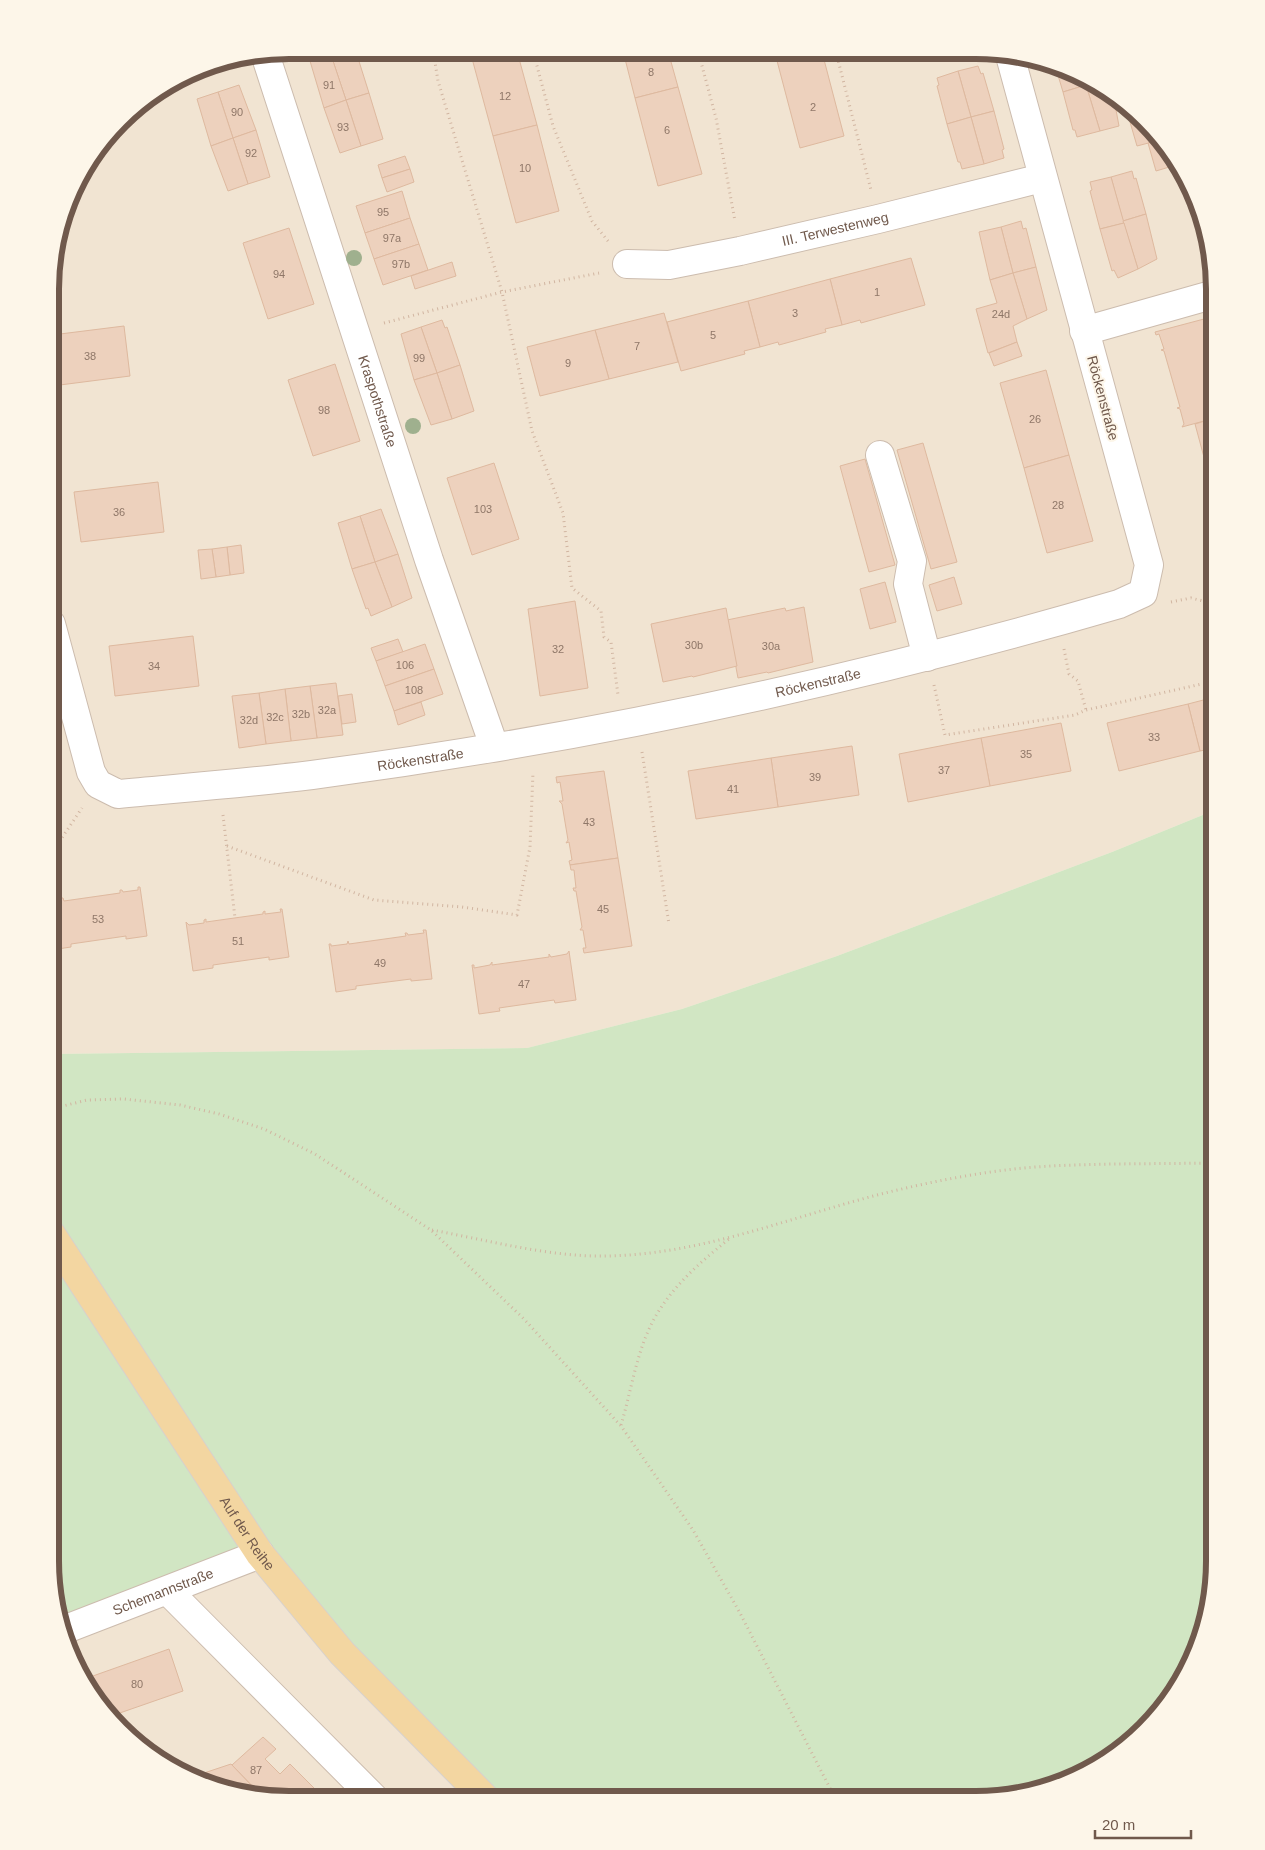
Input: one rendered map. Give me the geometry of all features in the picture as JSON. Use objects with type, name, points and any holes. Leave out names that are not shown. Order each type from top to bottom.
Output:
[{"type":"main road","name":"Auf der Reihe","points":[[59,1248],[260,1554],[342,1654],[478,1791]]},
{"type":"street","name":"Kraspothstraße","points":[[267,60],[429,560],[494,746]]},
{"type":"street","name":"Röckenstraße","points":[[98,784],[118,794],[310,775],[630,723],[786,691],[927,657],[1059,622],[1119,604],[1143,594],[1149,565],[1012,62]]},
{"type":"street","name":"III. Terwestenweg","points":[[627,264],[669,265],[740,251],[1042,178]]},
{"type":"street","points":[[1084,331],[1206,297]]},
{"type":"street","points":[[880,455],[912,561],[908,584],[927,657]]},
{"type":"street","points":[[59,651],[91,772],[98,784]]},
{"type":"street","name":"Schemannstraße","points":[[69,1628],[260,1554]]},
{"type":"street","points":[[168,1591],[367,1791]]},
{"type":"path","points":[[434,59],[438,81],[502,292],[532,431],[564,514],[572,588],[601,611],[604,637],[611,642],[630,723],[669,924]]},
{"type":"path","points":[[354,331],[502,292],[610,271],[627,264],[592,221],[553,126],[535,59]]},
{"type":"path","points":[[700,59],[716,118],[740,251]]},
{"type":"path","points":[[838,59],[878,219]]},
{"type":"path","points":[[1143,594],[1154,606],[1191,598],[1206,602]]},
{"type":"path","points":[[1059,622],[1069,674],[1078,681],[1086,710]]},
{"type":"path","points":[[927,657],[945,735],[1075,715],[1086,710],[1206,683]]},
{"type":"path","points":[[227,846],[374,900],[462,907],[517,915],[530,846],[535,739]]},
{"type":"path","points":[[59,842],[98,784]]},
{"type":"path","points":[[219,784],[235,918]]},
{"type":"path","points":[[59,1107],[87,1100],[124,1099],[180,1104],[219,1114],[264,1129],[315,1154],[431,1230],[524,1319],[621,1426],[693,1530],[740,1613],[831,1791]]},
{"type":"path","points":[[431,1230],[548,1250],[605,1256],[664,1251],[729,1239],[886,1193],[986,1173],[1034,1167],[1206,1163]]},
{"type":"path","points":[[621,1426],[651,1324],[667,1300],[698,1263],[729,1239]]},
{"type":"shaded area","points":[[273,59],[992,59],[1022,63],[1051,71],[1092,89],[1139,126],[1168,161],[1189,200],[1202,243],[1206,273],[1206,814],[1112,852],[837,956],[682,1009],[527,1048],[59,1054],[59,273],[63,243],[71,214],[89,174],[106,149],[126,126],[173,89],[214,71],[243,63]]},
{"type":"shaded area","points":[[260,1557],[474,1791],[273,1791],[243,1787],[200,1774],[161,1753],[137,1734],[116,1713],[89,1676],[76,1650],[69,1629]]},
{"type":"green space","points":[[1206,814],[1206,1577],[1202,1607],[1194,1636],[1176,1676],[1159,1701],[1139,1724],[1104,1753],[1078,1768],[1051,1779],[1022,1787],[992,1791],[484,1791],[261,1554],[69,1628],[63,1607],[59,1577],[59,1054],[527,1048],[682,1009],[837,956],[1112,852]]},
{"type":"building","points":[[332,59],[358,59],[369,93],[346,100]]},
{"type":"building","points":[[332,59],[346,100],[324,108],[310,61]]},
{"type":"building","points":[[472,59],[519,59],[537,125],[493,136]]},
{"type":"building","points":[[625,59],[670,59],[678,87],[635,98]]},
{"type":"building","points":[[777,59],[824,59],[844,136],[800,148]]},
{"type":"building","points":[[978,66],[981,74],[983,73],[994,111],[971,117],[958,71]]},
{"type":"building","points":[[958,71],[971,117],[947,124],[937,86],[939,85],[937,78]]},
{"type":"building","points":[[1057,73],[1085,85],[1063,92]]},
{"type":"building","points":[[239,85],[256,130],[233,138],[218,92]]},
{"type":"building","points":[[1086,86],[1115,105],[1119,126],[1100,131]]},
{"type":"building","points":[[1086,86],[1100,131],[1077,137],[1075,130],[1073,130],[1063,92]]},
{"type":"building","points":[[678,87],[702,174],[658,186],[635,98]]},
{"type":"building","points":[[218,92],[233,138],[211,146],[197,99]]},
{"type":"building","points":[[369,93],[383,139],[361,146],[346,100]]},
{"type":"building","points":[[346,100],[361,146],[340,153],[324,108]]},
{"type":"building","points":[[994,111],[1004,149],[1002,150],[1004,158],[984,164],[971,117]]},
{"type":"building","points":[[971,117],[984,164],[962,169],[960,162],[958,162],[947,124]]},
{"type":"building","points":[[1134,121],[1153,142],[1137,146],[1130,122]]},
{"type":"building","points":[[537,125],[559,211],[516,223],[493,136]]},
{"type":"building","points":[[256,130],[270,177],[248,184],[233,138]]},
{"type":"building","points":[[233,138],[248,184],[228,191],[211,146]]},
{"type":"building","points":[[1153,142],[1171,166],[1156,171],[1148,143]]},
{"type":"building","points":[[405,156],[410,169],[382,178],[378,165]]},
{"type":"building","points":[[410,169],[414,182],[387,192],[382,178]]},
{"type":"building","points":[[1132,171],[1134,179],[1136,178],[1146,214],[1123,221],[1111,177]]},
{"type":"building","points":[[1111,177],[1124,223],[1100,229],[1090,191],[1092,190],[1090,182]]},
{"type":"building","points":[[402,191],[410,218],[365,233],[356,206]]},
{"type":"building","points":[[1146,214],[1157,259],[1138,269],[1123,221]]},
{"type":"building","points":[[410,218],[419,244],[374,259],[365,233]]},
{"type":"building","points":[[1021,221],[1023,229],[1026,228],[1036,267],[1013,273],[1001,227]]},
{"type":"building","points":[[1124,223],[1138,269],[1118,278],[1114,270],[1112,271],[1100,229]]},
{"type":"building","points":[[1001,227],[1013,273],[990,280],[979,232]]},
{"type":"building","points":[[289,228],[314,304],[268,319],[243,243]]},
{"type":"building","points":[[419,244],[428,270],[383,285],[374,259]]},
{"type":"building","points":[[911,258],[925,305],[861,323],[860,320],[842,325],[830,279]]},
{"type":"building","points":[[452,262],[456,276],[415,289],[411,276]]},
{"type":"building","points":[[1036,267],[1047,310],[1027,319],[1013,273]]},
{"type":"building","points":[[1013,273],[1027,319],[1013,326],[1017,342],[988,353],[976,309],[997,303],[990,280]]},
{"type":"building","points":[[830,279],[842,325],[825,329],[826,332],[779,345],[778,342],[760,347],[748,301]]},
{"type":"building","points":[[748,301],[760,347],[744,351],[745,354],[681,371],[667,322]]},
{"type":"building","points":[[664,313],[678,362],[609,379],[595,330]]},
{"type":"building","points":[[1204,319],[1206,328],[1206,420],[1182,427],[1184,424],[1180,409],[1177,408],[1180,407],[1164,351],[1161,350],[1164,349],[1159,334],[1156,335],[1155,332]]},
{"type":"building","points":[[442,320],[445,328],[447,327],[460,365],[437,373],[421,327]]},
{"type":"building","points":[[124,326],[130,376],[59,385],[59,334]]},
{"type":"building","points":[[421,327],[437,373],[414,380],[401,334]]},
{"type":"building","points":[[595,330],[609,379],[540,396],[527,347]]},
{"type":"building","points":[[1017,342],[1022,356],[994,366],[989,353]]},
{"type":"building","points":[[335,364],[360,441],[313,456],[288,380]]},
{"type":"building","points":[[460,365],[474,411],[452,419],[437,373]]},
{"type":"building","points":[[1046,370],[1069,455],[1024,468],[1000,383]]},
{"type":"building","points":[[437,373],[452,419],[431,425],[414,380]]},
{"type":"building","points":[[1206,421],[1206,465],[1195,424]]},
{"type":"building","points":[[923,443],[957,562],[931,569],[897,450]]},
{"type":"building","points":[[1069,455],[1093,541],[1047,553],[1024,468]]},
{"type":"building","points":[[865,459],[895,565],[869,572],[840,466]]},
{"type":"building","points":[[494,463],[519,539],[472,555],[447,478]]},
{"type":"building","points":[[158,482],[164,532],[81,542],[74,492]]},
{"type":"building","points":[[381,509],[398,554],[375,562],[360,516]]},
{"type":"building","points":[[360,516],[375,562],[352,569],[338,523]]},
{"type":"building","points":[[241,545],[244,573],[230,575],[227,547]]},
{"type":"building","points":[[227,547],[230,575],[216,577],[212,549]]},
{"type":"building","points":[[212,549],[216,577],[201,579],[198,550]]},
{"type":"building","points":[[398,554],[412,598],[392,607],[375,562]]},
{"type":"building","points":[[375,562],[392,607],[371,616],[368,608],[366,609],[352,569]]},
{"type":"building","points":[[954,577],[962,604],[937,611],[929,585]]},
{"type":"building","points":[[885,582],[896,622],[870,629],[860,589]]},
{"type":"building","points":[[575,601],[588,688],[540,696],[528,609]]},
{"type":"building","points":[[804,607],[813,662],[738,678],[727,620],[785,608],[786,611]]},
{"type":"building","points":[[726,608],[737,666],[663,682],[651,624]]},
{"type":"building","points":[[193,636],[199,686],[115,696],[109,646]]},
{"type":"building","points":[[398,639],[403,652],[376,661],[371,648]]},
{"type":"building","points":[[425,644],[434,669],[385,686],[376,661]]},
{"type":"building","points":[[434,669],[443,694],[394,711],[385,686]]},
{"type":"building","points":[[336,683],[343,735],[317,738],[310,686]]},
{"type":"building","points":[[310,686],[317,738],[291,741],[285,689]]},
{"type":"building","points":[[285,689],[291,741],[266,744],[259,693]]},
{"type":"building","points":[[259,693],[266,744],[239,748],[232,696]]},
{"type":"building","points":[[352,694],[356,722],[342,724],[338,696]]},
{"type":"building","points":[[1206,699],[1206,750],[1200,751],[1188,704]]},
{"type":"building","points":[[421,702],[425,715],[398,725],[394,711]]},
{"type":"building","points":[[1188,704],[1200,751],[1119,771],[1107,723]]},
{"type":"building","points":[[1061,723],[1071,771],[990,786],[981,738]]},
{"type":"building","points":[[981,738],[990,786],[908,802],[899,754]]},
{"type":"building","points":[[852,746],[859,795],[778,807],[771,758]]},
{"type":"building","points":[[771,758],[778,807],[696,819],[688,771]]},
{"type":"building","points":[[604,771],[618,858],[570,865],[569,861],[572,860],[569,842],[566,843],[568,840],[562,804],[559,801],[563,801],[560,782],[557,783],[556,777]]},
{"type":"building","points":[[618,858],[632,946],[584,953],[583,948],[586,948],[583,930],[580,930],[582,927],[576,891],[573,888],[576,888],[574,870],[571,870],[570,865]]},
{"type":"building","points":[[138,887],[140,887],[147,936],[126,939],[126,936],[71,944],[71,947],[59,949],[59,901],[61,901],[61,898],[64,901],[120,893],[120,890],[123,892],[138,890]]},
{"type":"building","points":[[280,909],[282,909],[289,957],[269,960],[269,957],[213,965],[213,968],[193,971],[186,922],[189,925],[204,923],[206,919],[206,922],[263,914],[265,911],[265,914],[281,912]]},
{"type":"building","points":[[423,930],[426,930],[432,979],[411,981],[411,979],[356,986],[356,989],[336,992],[329,944],[331,946],[347,944],[348,941],[349,944],[406,936],[405,933],[408,935],[424,933]]},
{"type":"building","points":[[569,951],[576,1000],[555,1003],[554,1000],[499,1008],[500,1011],[479,1014],[472,965],[474,965],[474,968],[490,965],[492,962],[492,965],[549,957],[549,954],[551,957],[567,954]]},
{"type":"building","points":[[169,1649],[183,1691],[117,1714],[90,1677]]},
{"type":"building","points":[[263,1737],[276,1749],[265,1759],[280,1774],[290,1764],[315,1789],[313,1791],[273,1791],[255,1789],[232,1765]]},
{"type":"building","points":[[231,1764],[251,1785],[248,1788],[243,1787],[200,1774]]}]
